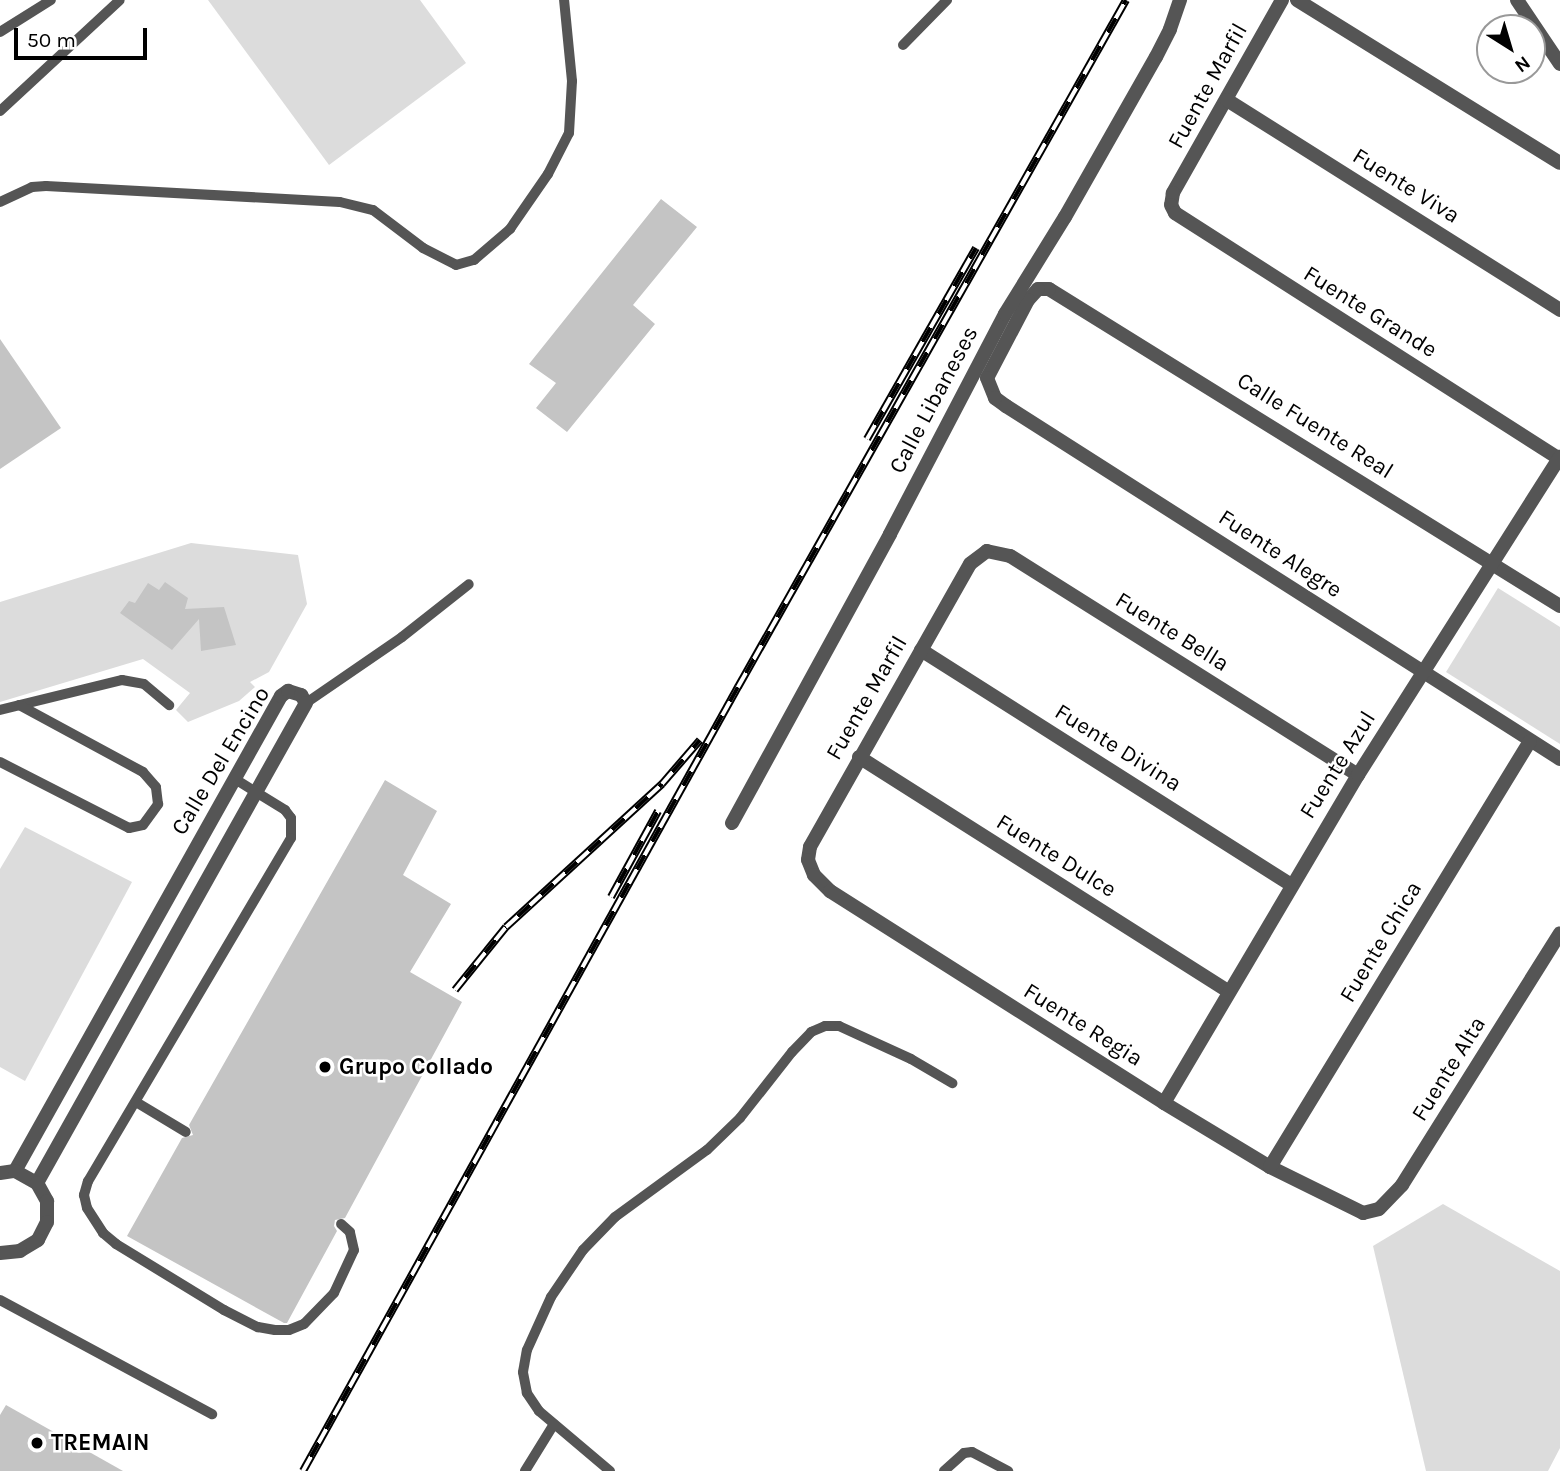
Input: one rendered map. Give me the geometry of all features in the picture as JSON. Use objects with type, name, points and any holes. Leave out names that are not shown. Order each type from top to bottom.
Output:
[{"type":"street","name":"Calle Libaneses","points":[[732,823],[890,534],[1004,314],[1065,217],[1156,57],[1180,0]]},
{"type":"street","name":"Fuente Marfil","points":[[1173,193],[1282,0]]},
{"type":"street","points":[[1297,0],[1560,163]]},
{"type":"street","points":[[1517,0],[1560,64]]},
{"type":"street","name":"Fuente Viva","points":[[1227,100],[1560,310]]},
{"type":"street","name":"Fuente Grande","points":[[1173,193],[1173,209],[1185,220],[1560,458]]},
{"type":"street","name":"Calle Fuente Real","points":[[987,378],[1028,300],[1044,288],[1128,336],[1560,606]]},
{"type":"street","name":"Fuente Alegre","points":[[987,378],[995,398],[1006,406],[1560,759]]},
{"type":"street","name":"Fuente Azul","points":[[1164,1103],[1358,775],[1560,458]]},
{"type":"street","name":"Fuente Bella","points":[[965,573],[979,555],[987,551],[1010,556],[1358,775]]},
{"type":"street","name":"Fuente Marfil","points":[[810,846],[965,573]]},
{"type":"street","name":"Fuente Divina","points":[[921,650],[1291,885]]},
{"type":"street","name":"Calle Del Encino","points":[[15,1171],[283,693],[297,693],[306,703],[37,1183]]},
{"type":"street","name":"Fuente Chica","points":[[1270,1167],[1530,741]]},
{"type":"street","name":"Fuente Dulce","points":[[859,757],[1229,992]]},
{"type":"street","name":"Fuente Regia","points":[[810,846],[810,868],[830,891],[1164,1103],[1270,1167],[1363,1213]]},
{"type":"street","name":"Fuente Alta","points":[[1363,1213],[1379,1209],[1402,1185],[1560,933]]},
{"type":"street","points":[[0,1173],[15,1171],[37,1183],[47,1201],[47,1222],[38,1240],[20,1251],[0,1253]]},
{"type":"lane","points":[[0,32],[51,0]]},
{"type":"lane","points":[[0,111],[120,0]]},
{"type":"lane","points":[[0,202],[32,187],[46,186],[340,202],[373,210],[424,247],[456,265],[474,260],[510,229],[548,173],[569,133],[572,81],[564,0]]},
{"type":"lane","points":[[903,45],[947,0]]},
{"type":"lane","points":[[306,703],[401,637],[469,584]]},
{"type":"lane","points":[[0,710],[121,680],[144,684],[169,705]]},
{"type":"lane","points":[[0,762],[129,828],[143,825],[158,804],[156,787],[143,772],[19,705]]},
{"type":"lane","points":[[235,779],[285,810],[291,818],[291,838],[88,1181],[84,1195],[87,1208],[103,1233],[116,1244],[224,1310],[258,1326],[275,1330],[289,1330],[304,1324],[327,1303],[351,1259],[354,1241],[341,1224]]},
{"type":"lane","points":[[610,1471],[554,1424],[527,1393],[523,1372],[527,1350],[551,1297],[583,1250],[615,1217],[708,1150],[740,1118],[811,1032],[825,1026],[839,1026],[911,1059],[952,1083]]},
{"type":"lane","points":[[136,1102],[186,1132]]},
{"type":"lane","points":[[0,1300],[212,1414]]},
{"type":"lane","points":[[525,1471],[554,1424]]},
{"type":"lane","points":[[944,1471],[964,1453],[972,1452],[1008,1471]]},
{"type":"shaded area","points":[[208,0],[420,0],[466,63],[329,165]]},
{"type":"shaded area","points":[[191,543],[298,555],[307,604],[269,672],[250,682],[255,687],[239,701],[188,722],[176,710],[190,693],[143,659],[0,702],[0,602]]},
{"type":"shaded area","points":[[1498,588],[1560,627],[1560,744],[1446,672]]},
{"type":"shaded area","points":[[25,827],[132,882],[25,1081],[0,1067],[0,869]]},
{"type":"shaded area","points":[[1443,1204],[1560,1271],[1560,1448],[1548,1471],[1426,1471],[1373,1246]]},
{"type":"building","points":[[661,199],[697,227],[633,305],[655,324],[567,432],[536,408],[556,383],[529,364]]},
{"type":"building","points":[[0,339],[61,428],[0,469]]},
{"type":"building","points":[[165,582],[188,598],[185,609],[224,607],[236,645],[201,651],[199,619],[172,650],[120,613],[129,601],[135,603],[148,583],[159,590]]},
{"type":"building","name":"Grupo Collado","points":[[385,780],[437,811],[403,875],[451,904],[410,972],[462,1002],[345,1218],[335,1220],[337,1231],[287,1323],[284,1323],[127,1236],[182,1138],[193,1135],[189,1125]]},
{"type":"building","name":"TREMAIN","points":[[6,1405],[123,1471],[0,1471],[0,1415]]},
{"type":"railway","points":[[303,1471],[738,687],[1126,0]]},
{"type":"railway","points":[[867,439],[976,248]]},
{"type":"railway","points":[[455,990],[506,927],[662,784],[700,740]]},
{"type":"railway","points":[[611,897],[658,811]]},
{"type":"place","name":"Grupo Collado","points":[[325,1067]]},
{"type":"place","name":"TREMAIN","points":[[37,1443]]}]
